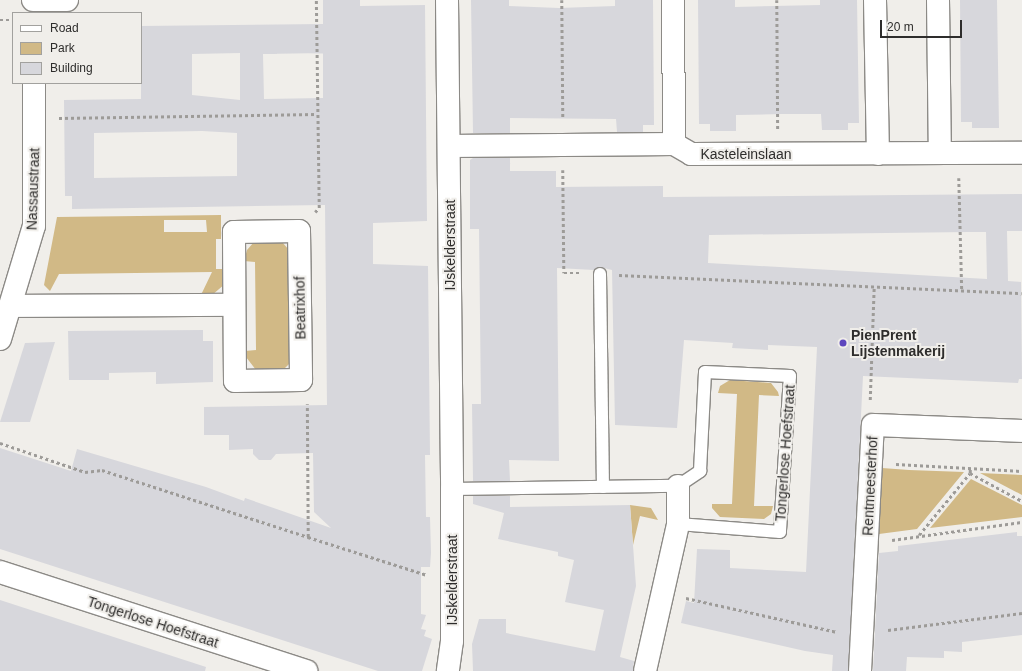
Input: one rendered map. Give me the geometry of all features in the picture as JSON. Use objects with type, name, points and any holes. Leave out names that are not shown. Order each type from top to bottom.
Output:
[{"type":"street","points":[[34,12],[33,0],[66,0]]},
{"type":"street","name":"IJskelderstraat","points":[[447,0],[452,489],[452,641],[448,671]]},
{"type":"street","points":[[449,146],[674,144],[673,0]]},
{"type":"street","points":[[875,0],[878,154]]},
{"type":"street","points":[[938,0],[949,153]]},
{"type":"street","name":"Nassaustraat","points":[[0,339],[34,226],[34,84]]},
{"type":"street","name":"Kasteleinslaan","points":[[674,144],[691,154],[1022,152]]},
{"type":"street","points":[[299,231],[234,232],[235,381],[301,380]]},
{"type":"street","name":"Beatrixhof","points":[[299,231],[301,380]]},
{"type":"street","points":[[11,306],[234,305]]},
{"type":"street","name":"Rentmeesterhof","points":[[860,671],[873,425],[1022,431]]},
{"type":"street","points":[[645,671],[678,524],[678,486]]},
{"type":"street","name":"Tongerlose Hoefstraat","points":[[0,572],[306,671]]},
{"type":"lane","points":[[600,274],[602,487]]},
{"type":"lane","name":"Tongerlose Hoefstraat","points":[[678,486],[700,471],[705,372],[790,376],[780,532],[678,524]]},
{"type":"lane","points":[[452,489],[678,486]]},
{"type":"path","points":[[299,231],[319,208],[316,0]]},
{"type":"path","points":[[777,0],[779,154]]},
{"type":"path","points":[[0,20],[12,20]]},
{"type":"path","points":[[34,119],[317,114]]},
{"type":"path","points":[[949,153],[962,290]]},
{"type":"path","points":[[600,274],[1022,293]]},
{"type":"path","points":[[873,425],[869,415],[874,286]]},
{"type":"path","points":[[301,380],[307,396],[308,537]]},
{"type":"path","points":[[0,443],[86,472],[102,470],[431,576],[452,577]]},
{"type":"path","points":[[871,463],[970,471],[1022,471]]},
{"type":"path","points":[[970,471],[1022,501]]},
{"type":"path","points":[[919,536],[970,471]]},
{"type":"path","points":[[867,545],[919,536],[1022,522]]},
{"type":"path","points":[[662,592],[853,636],[1022,613]]},
{"type":"green space","points":[[221,215],[221,239],[216,239],[216,269],[227,269],[225,284],[212,295],[200,297],[212,272],[59,274],[50,291],[44,285],[57,217]],"holes":[[[164,220],[206,220],[207,232],[164,232]]]},
{"type":"green space","points":[[254,242],[282,242],[289,250],[290,363],[283,370],[256,370],[246,357],[245,351],[256,350],[255,262],[244,261],[247,250]]},
{"type":"green space","points":[[730,380],[771,383],[778,392],[779,396],[759,395],[754,506],[773,506],[771,514],[764,519],[720,517],[712,508],[712,504],[732,504],[737,394],[718,393],[720,386]]},
{"type":"green space","points":[[882,468],[964,472],[917,529],[879,534]]},
{"type":"green space","points":[[980,473],[1022,475],[1022,495]]},
{"type":"green space","points":[[971,479],[1022,505],[1022,517],[930,528]]},
{"type":"green space","points":[[630,505],[651,508],[658,520],[640,516],[633,545]]},
{"type":"building","points":[[323,0],[360,0],[360,6],[425,5],[427,221],[373,223],[373,264],[428,266],[430,455],[425,455],[426,517],[430,517],[431,553],[430,567],[421,567],[421,614],[426,615],[421,629],[426,630],[424,636],[432,639],[422,671],[378,671],[0,549],[0,448],[71,471],[77,449],[206,487],[244,501],[245,498],[331,528],[314,512],[313,453],[276,454],[271,460],[259,460],[253,454],[253,449],[229,450],[229,435],[204,435],[204,407],[327,405],[325,205],[72,209],[72,196],[65,196],[64,100],[141,99],[142,26],[323,24]],"holes":[[[240,53],[240,100],[192,95],[192,54]],[[323,53],[323,98],[264,99],[263,54]],[[202,131],[237,133],[237,176],[94,178],[94,133]]]},
{"type":"building","points":[[471,0],[509,0],[509,6],[559,8],[615,6],[615,0],[653,0],[654,125],[643,125],[643,132],[617,132],[616,119],[510,118],[510,133],[473,133]]},
{"type":"building","points":[[698,0],[735,0],[735,7],[820,5],[820,0],[857,0],[859,123],[848,123],[848,130],[822,130],[821,114],[781,114],[736,115],[736,131],[710,131],[710,124],[699,124]]},
{"type":"building","points":[[960,0],[997,0],[999,128],[972,128],[972,122],[961,122]]},
{"type":"building","points":[[473,158],[510,158],[510,171],[556,171],[556,187],[663,186],[663,197],[1022,194],[1022,231],[1007,231],[1008,281],[1021,282],[1022,379],[1019,379],[1018,383],[863,376],[848,671],[832,671],[833,655],[805,651],[681,623],[686,601],[694,603],[697,549],[730,550],[730,568],[806,572],[817,347],[768,345],[768,350],[732,348],[733,343],[684,340],[677,428],[615,425],[612,270],[600,267],[594,270],[557,268],[559,461],[509,460],[510,481],[473,481],[472,404],[481,404],[479,229],[470,229],[470,160]],"holes":[[[986,232],[987,279],[708,263],[709,235]]]},
{"type":"building","points":[[203,330],[203,341],[213,341],[213,382],[156,384],[156,372],[109,373],[109,380],[69,380],[68,331]]},
{"type":"building","points":[[55,342],[30,422],[0,422],[25,343]]},
{"type":"building","points":[[473,496],[510,496],[510,507],[630,505],[636,586],[620,657],[634,661],[633,671],[473,671],[472,644],[479,619],[506,619],[506,633],[595,651],[604,610],[565,602],[574,560],[558,556],[558,552],[498,539],[504,513],[473,504]]},
{"type":"building","points":[[1017,532],[1017,536],[1022,536],[1022,635],[962,642],[962,652],[944,651],[944,658],[907,657],[906,671],[873,671],[879,553],[898,551],[898,546]]},
{"type":"building","points":[[0,600],[206,667],[205,671],[0,671]]},
{"type":"place","name":"PienPrent Lijstenmakerij","points":[[843,343]]}]
